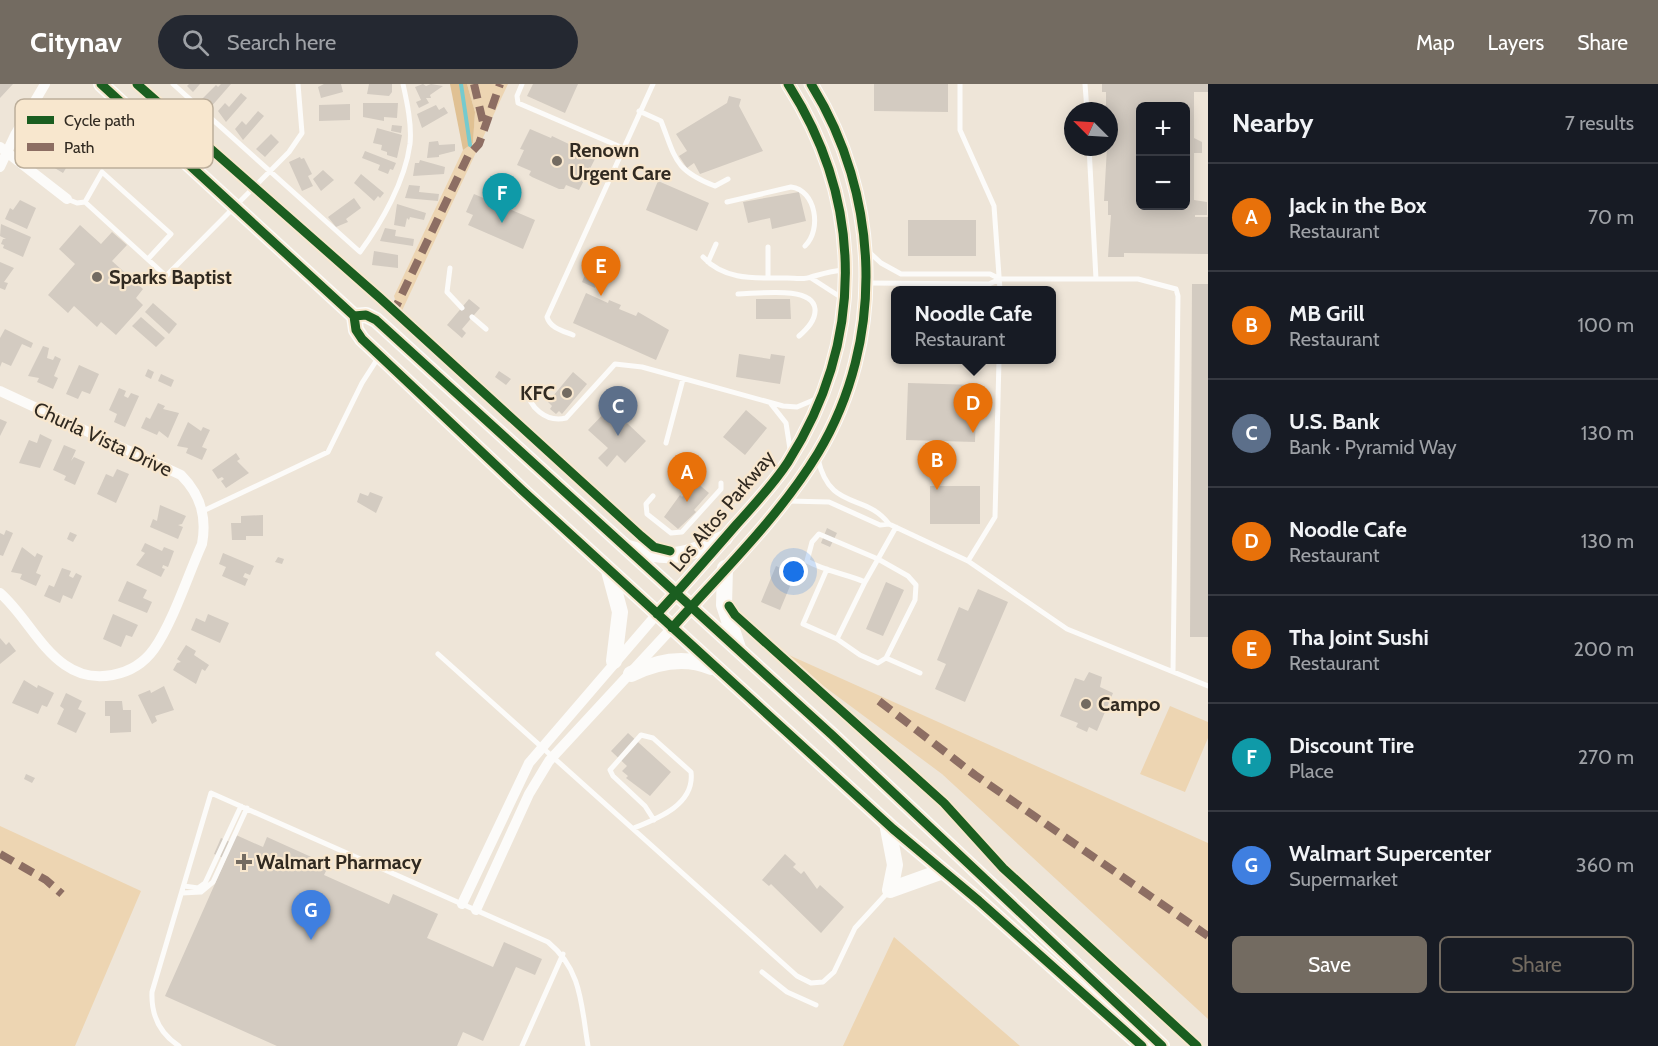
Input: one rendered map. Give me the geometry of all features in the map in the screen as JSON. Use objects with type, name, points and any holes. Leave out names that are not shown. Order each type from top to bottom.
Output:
[{"type":"main road","points":[[101,84],[117,99]]},
{"type":"main road","name":"Los Altos Parkway","points":[[657,614],[769,487],[791,456],[822,395],[839,340],[845,301],[846,270],[843,229],[830,168],[810,119],[788,84]]},
{"type":"main road","name":"Los Altos Parkway","points":[[672,628],[782,502],[817,454],[846,391],[858,348],[866,283],[860,201],[837,131],[811,84]]},
{"type":"main road","points":[[193,168],[354,316],[356,330],[379,356],[609,570],[887,823],[1142,1046]]},
{"type":"main road","points":[[830,168],[842,180],[846,192],[856,266],[866,283]]},
{"type":"main road","points":[[846,270],[855,282],[856,295],[844,372],[846,391]]},
{"type":"main road","points":[[354,316],[366,315],[376,320],[927,823],[1162,1046]]},
{"type":"main road","points":[[626,548],[649,554],[676,556],[725,538]]},
{"type":"main road","points":[[725,568],[724,605],[740,651]]},
{"type":"main road","points":[[609,570],[620,612],[614,661]]},
{"type":"main road","points":[[631,674],[644,668],[679,660],[692,661],[721,671]]},
{"type":"main road","points":[[887,823],[895,865],[890,890]]},
{"type":"main road","points":[[890,890],[944,871]]},
{"type":"street","points":[[35,99],[45,84]]},
{"type":"street","points":[[0,167],[3,150],[15,131]]},
{"type":"street","points":[[3,150],[15,159]]},
{"type":"street","points":[[27,168],[67,199]]},
{"type":"street","name":"Churla Vista Drive","points":[[0,391],[170,468],[191,485],[203,511]]},
{"type":"street","points":[[0,593],[66,665],[90,675],[123,673],[145,659],[160,638],[202,544],[205,531],[203,511]]},
{"type":"street","name":"Los Altos Parkway","points":[[462,904],[518,784],[541,746],[657,614]]},
{"type":"street","name":"Los Altos Parkway","points":[[476,910],[530,794],[553,756],[672,628]]},
{"type":"lane","points":[[173,84],[189,99]]},
{"type":"lane","points":[[67,199],[77,203],[85,202],[166,276],[289,152],[302,132],[298,84]]},
{"type":"lane","points":[[213,121],[360,252],[373,234],[406,167],[410,141],[403,84]]},
{"type":"lane","points":[[522,84],[517,96],[518,103],[623,148]]},
{"type":"lane","points":[[573,335],[554,327],[549,323],[547,317],[653,84]]},
{"type":"lane","points":[[960,84],[960,130],[994,206],[1000,286]]},
{"type":"lane","points":[[1085,84],[1086,102]]},
{"type":"lane","points":[[639,111],[661,121],[676,160],[685,173],[715,186],[728,179]]},
{"type":"lane","points":[[1089,156],[1096,279]]},
{"type":"lane","points":[[85,202],[102,172],[171,234],[148,259]]},
{"type":"lane","points":[[727,202],[791,187],[801,188],[807,193],[816,227],[813,238],[805,246]]},
{"type":"lane","points":[[708,262],[716,244]]},
{"type":"lane","points":[[768,248],[768,278]]},
{"type":"lane","points":[[865,249],[881,263],[901,274],[990,274],[1000,279]]},
{"type":"lane","points":[[703,257],[725,274],[768,278],[811,278],[822,272],[846,270]]},
{"type":"lane","points":[[450,268],[447,291],[450,298],[462,308]]},
{"type":"lane","points":[[811,278],[834,291],[845,301]]},
{"type":"lane","points":[[866,283],[989,284],[1000,279],[1138,279],[1176,289],[1178,296],[1173,671]]},
{"type":"lane","points":[[738,294],[799,293],[809,296],[815,305],[815,316],[799,336]]},
{"type":"lane","points":[[472,317],[486,329]]},
{"type":"lane","points":[[203,511],[328,452],[362,383],[379,356]]},
{"type":"lane","points":[[528,388],[527,398],[532,405],[557,421],[566,418],[615,364],[642,367],[793,408],[822,395]]},
{"type":"lane","points":[[968,561],[995,518],[999,364]]},
{"type":"lane","points":[[666,442],[683,379]]},
{"type":"lane","points":[[770,402],[786,423],[791,456]]},
{"type":"lane","points":[[817,454],[820,469],[833,491],[883,515],[889,524]]},
{"type":"lane","points":[[653,496],[646,504],[647,514],[670,533],[682,532],[721,489],[721,483]]},
{"type":"lane","points":[[782,502],[829,502],[880,525],[889,524],[896,527],[968,561],[1067,629],[1208,686]]},
{"type":"lane","points":[[837,639],[896,527]]},
{"type":"lane","points":[[827,569],[804,624],[837,639],[860,655],[878,663],[886,658],[915,600],[916,585],[908,576],[878,559],[819,534],[812,542],[807,561],[865,582]]},
{"type":"lane","points":[[438,654],[797,976],[811,983],[824,982],[834,972],[855,928],[890,890]]},
{"type":"lane","points":[[886,658],[920,674]]},
{"type":"lane","points":[[634,828],[654,820],[669,813],[690,790],[690,772],[653,738],[641,735],[610,770],[613,776],[645,806],[654,820]]},
{"type":"lane","points":[[179,1046],[161,1031],[152,1008],[152,992],[211,793],[548,942],[563,954],[574,972],[588,1046]]},
{"type":"lane","points":[[183,889],[198,888],[205,883],[244,807]]},
{"type":"lane","points":[[183,889],[201,892],[213,882],[244,807]]},
{"type":"lane","points":[[522,1046],[563,954]]},
{"type":"lane","points":[[762,972],[787,992],[816,1005]]},
{"type":"shaded area","points":[[450,84],[467,84],[475,112],[473,143],[463,150]]},
{"type":"shaded area","points":[[467,84],[508,84],[400,315],[394,296],[463,150],[473,143],[475,112]]},
{"type":"shaded area","points":[[771,647],[1208,843],[1208,1019],[942,774]]},
{"type":"shaded area","points":[[1170,706],[1208,722],[1208,738],[1185,792],[1140,774]]},
{"type":"shaded area","points":[[0,826],[141,891],[75,1046],[0,1046]]},
{"type":"shaded area","points":[[894,937],[1020,1046],[843,1046]]},
{"type":"building","points":[[0,84],[13,84],[0,98]]},
{"type":"building","points":[[200,84],[193,92],[187,86]]},
{"type":"building","points":[[221,84],[231,84],[213,105],[213,99],[202,99],[216,85],[218,87]]},
{"type":"building","points":[[324,84],[341,84],[343,92],[321,98],[318,87]]},
{"type":"building","points":[[369,84],[392,84],[392,92],[389,96],[367,94]]},
{"type":"building","points":[[423,84],[443,86],[430,95],[431,98],[426,98],[429,103],[419,108],[416,102],[421,100],[415,87]]},
{"type":"building","points":[[533,84],[578,84],[565,113],[527,96]]},
{"type":"building","points":[[874,84],[948,84],[948,112],[874,111]]},
{"type":"building","points":[[1102,84],[1208,84],[1208,92],[1194,92],[1194,138],[1202,142],[1202,153],[1194,153],[1194,200],[1207,202],[1207,215],[1195,215],[1195,217],[1208,217],[1208,254],[1124,253],[1124,257],[1108,257],[1111,215],[1108,215],[1108,201],[1104,201],[1106,156],[1118,156],[1118,102],[1106,102],[1106,92],[1102,92]]},
{"type":"building","points":[[241,93],[247,98],[226,122],[218,111],[225,103],[229,107]]},
{"type":"building","points":[[729,96],[741,99],[739,106],[763,151],[700,174],[694,163],[687,168],[679,156],[687,151],[676,134],[727,103]]},
{"type":"building","points":[[363,103],[398,103],[397,118],[384,117],[384,121],[363,117]]},
{"type":"building","points":[[350,104],[350,120],[319,121],[319,105]]},
{"type":"building","points":[[436,105],[439,110],[444,107],[448,113],[422,128],[417,114]]},
{"type":"building","points":[[258,111],[264,116],[243,140],[235,129],[242,121],[246,125]]},
{"type":"building","points":[[392,125],[402,126],[401,133],[391,131]]},
{"type":"building","points":[[377,128],[402,135],[397,158],[381,150],[382,145],[373,143]]},
{"type":"building","name":"Renown Urgent Care","points":[[530,129],[551,138],[552,136],[596,157],[579,190],[566,185],[564,189],[559,189],[532,177],[529,175],[531,171],[517,165],[524,150],[520,149]]},
{"type":"building","points":[[271,134],[279,142],[265,157],[256,149]]},
{"type":"building","points":[[438,141],[439,145],[455,144],[455,151],[439,155],[439,157],[427,158],[429,142]]},
{"type":"building","points":[[365,151],[396,163],[393,170],[390,169],[388,174],[378,170],[380,165],[362,158]]},
{"type":"building","points":[[300,157],[304,158],[312,174],[308,176],[313,186],[302,191],[289,162]]},
{"type":"building","points":[[420,160],[445,167],[444,174],[413,176],[415,163],[419,163]]},
{"type":"building","points":[[55,168],[66,168],[63,173]]},
{"type":"building","points":[[323,170],[334,180],[321,191],[313,179]]},
{"type":"building","points":[[361,174],[384,193],[380,198],[378,196],[374,201],[354,183]]},
{"type":"building","points":[[658,181],[709,203],[697,231],[646,210]]},
{"type":"building","points":[[409,185],[420,186],[419,192],[439,194],[438,201],[405,198]]},
{"type":"building","points":[[799,192],[806,221],[772,229],[770,218],[748,223],[743,202]]},
{"type":"building","points":[[474,194],[535,220],[523,249],[468,225],[473,215],[466,212]]},
{"type":"building","points":[[354,198],[361,208],[346,219],[348,222],[336,227],[328,217]]},
{"type":"building","points":[[20,200],[36,208],[27,229],[5,219],[10,208],[13,210]]},
{"type":"building","points":[[397,204],[426,213],[424,220],[410,217],[409,220],[407,218],[405,227],[394,225]]},
{"type":"building","points":[[908,220],[976,220],[976,256],[908,256]]},
{"type":"building","points":[[1,224],[31,237],[23,257],[3,248],[4,245],[1,244],[3,239],[6,239],[0,236]]},
{"type":"building","name":"Sparks Baptist","points":[[80,225],[101,244],[112,232],[127,245],[112,261],[143,289],[136,298],[143,305],[116,335],[101,322],[97,327],[74,306],[68,313],[48,295],[75,264],[59,249]]},
{"type":"building","points":[[385,228],[396,230],[395,236],[414,239],[413,246],[380,241]]},
{"type":"building","points":[[374,251],[398,255],[398,268],[372,265]]},
{"type":"building","points":[[0,262],[14,268],[4,282],[8,283],[5,290],[0,288]]},
{"type":"building","points":[[585,275],[598,280],[595,288],[582,282]]},
{"type":"building","points":[[1192,284],[1208,284],[1208,637],[1190,637]]},
{"type":"building","points":[[586,293],[608,303],[609,300],[621,305],[619,309],[636,316],[638,312],[669,330],[656,360],[573,323]]},
{"type":"building","points":[[469,299],[480,308],[462,329],[466,333],[462,338],[447,325]]},
{"type":"building","points":[[756,299],[790,299],[791,319],[756,319]]},
{"type":"building","points":[[153,303],[177,324],[169,334],[145,312]]},
{"type":"building","points":[[141,317],[165,338],[156,347],[132,326]]},
{"type":"building","points":[[5,329],[33,343],[31,348],[22,344],[11,366],[2,362],[0,367],[0,338]]},
{"type":"building","points":[[43,346],[49,348],[47,358],[53,360],[55,356],[61,359],[54,376],[58,378],[53,389],[37,382],[39,378],[28,376]]},
{"type":"building","points":[[739,354],[770,359],[771,354],[785,356],[780,384],[736,377]]},
{"type":"building","points":[[79,365],[99,374],[90,394],[82,391],[78,399],[66,394]]},
{"type":"building","points":[[148,369],[154,372],[151,379],[145,376]]},
{"type":"building","points":[[499,371],[511,379],[506,385],[495,377]]},
{"type":"building","name":"KFC","points":[[573,372],[587,384],[562,414],[559,411],[556,414],[550,409],[552,406],[548,402]]},
{"type":"building","points":[[161,374],[174,380],[171,387],[158,381]]},
{"type":"building","points":[[908,383],[977,385],[975,442],[906,440]]},
{"type":"building","points":[[119,388],[126,391],[124,396],[128,398],[131,393],[139,396],[125,427],[114,422],[117,414],[109,410]]},
{"type":"building","points":[[158,403],[165,406],[163,409],[179,413],[168,438],[159,431],[157,435],[141,428],[146,417],[150,419]]},
{"type":"building","points":[[610,407],[646,441],[625,463],[617,455],[607,467],[598,458],[608,448],[588,430]]},
{"type":"building","points":[[746,410],[767,428],[745,455],[723,437]]},
{"type":"building","points":[[0,419],[7,422],[0,436]]},
{"type":"building","points":[[188,422],[201,431],[203,427],[210,430],[202,447],[207,449],[202,460],[186,453],[188,448],[177,446]]},
{"type":"building","points":[[40,434],[52,440],[40,468],[19,463],[29,440],[37,443]]},
{"type":"building","points":[[64,445],[76,450],[71,461],[74,457],[85,462],[75,485],[64,480],[66,476],[53,470]]},
{"type":"building","points":[[236,453],[240,459],[237,461],[249,473],[226,488],[221,481],[224,479],[222,477],[218,479],[212,470]]},
{"type":"building","points":[[117,469],[129,474],[116,503],[97,494],[106,474],[113,477]]},
{"type":"building","points":[[696,482],[709,493],[694,510],[696,512],[678,529],[664,517],[680,495],[682,497]]},
{"type":"building","points":[[930,486],[980,486],[980,524],[930,524]]},
{"type":"building","points":[[370,492],[383,497],[376,513],[357,502],[360,493],[368,496]]},
{"type":"building","points":[[160,505],[186,516],[182,524],[178,525],[183,527],[178,539],[150,527],[153,519],[157,521]]},
{"type":"building","points":[[263,515],[263,536],[246,536],[246,540],[232,540],[231,523],[241,523],[241,516]]},
{"type":"building","points":[[827,528],[837,533],[830,547],[821,543]]},
{"type":"building","points":[[6,530],[13,533],[3,556],[0,555],[0,533],[4,535]]},
{"type":"building","points":[[70,532],[77,535],[73,542],[67,539]]},
{"type":"building","points":[[145,543],[162,551],[164,547],[174,551],[168,567],[163,565],[162,568],[165,569],[161,577],[136,565],[145,553],[141,551]]},
{"type":"building","points":[[22,547],[35,557],[37,553],[43,556],[36,573],[41,575],[36,586],[20,579],[22,574],[11,572]]},
{"type":"building","points":[[223,553],[254,566],[250,575],[245,573],[243,577],[248,579],[245,586],[222,576],[226,567],[219,564]]},
{"type":"building","points":[[278,557],[284,559],[282,564],[275,562]]},
{"type":"building","points":[[776,566],[795,574],[780,610],[761,602]]},
{"type":"building","points":[[62,568],[71,571],[69,576],[73,578],[76,573],[82,576],[72,599],[63,595],[60,603],[44,596],[49,585],[54,587]]},
{"type":"building","points":[[127,581],[147,590],[143,598],[152,602],[147,613],[118,601]]},
{"type":"building","points":[[886,582],[904,590],[883,636],[866,629]]},
{"type":"building","points":[[978,589],[1008,602],[965,702],[935,689],[946,664],[937,660],[959,607],[968,611]]},
{"type":"building","points":[[113,614],[138,625],[132,637],[126,635],[121,647],[103,639]]},
{"type":"building","points":[[208,614],[229,623],[220,643],[191,630],[196,618],[205,622]]},
{"type":"building","points":[[0,638],[6,645],[9,642],[16,651],[0,664]]},
{"type":"building","points":[[186,645],[196,651],[194,655],[209,665],[205,671],[202,669],[196,684],[173,670],[177,663],[181,662],[177,659]]},
{"type":"building","name":"Campo","points":[[1089,672],[1102,677],[1100,687],[1113,693],[1097,731],[1089,727],[1087,732],[1076,727],[1078,723],[1060,716],[1075,678],[1084,681]]},
{"type":"building","points":[[24,680],[37,688],[38,685],[54,693],[47,707],[42,705],[38,714],[12,703]]},
{"type":"building","points":[[164,686],[174,710],[155,716],[157,721],[152,724],[138,695],[150,690],[151,693]]},
{"type":"building","points":[[66,693],[82,701],[78,709],[86,713],[76,733],[57,724],[64,709],[60,706]]},
{"type":"building","points":[[105,701],[122,701],[123,710],[131,710],[131,732],[110,733],[110,716],[105,716]]},
{"type":"building","points":[[628,733],[671,772],[650,796],[626,778],[628,776],[622,771],[627,766],[611,751]]},
{"type":"building","points":[[26,774],[35,778],[32,783],[24,779]]},
{"type":"building","points":[[236,835],[263,847],[267,837],[329,865],[324,875],[389,904],[393,894],[438,914],[427,938],[493,967],[504,942],[542,959],[535,975],[516,967],[483,1041],[463,1032],[457,1046],[277,1046],[165,996],[226,859],[214,854],[221,838],[232,843]]},
{"type":"building","points":[[785,854],[796,864],[793,867],[801,874],[804,871],[817,889],[820,885],[844,907],[821,933],[771,884],[769,886],[762,880]]},
{"type":"waterway","points":[[461,84],[470,145]]},
{"type":"marked path","points":[[474,84],[483,122]]},
{"type":"marked path","points":[[392,315],[468,156],[479,144],[500,84]]},
{"type":"marked path","points":[[879,701],[975,775],[1208,936]]},
{"type":"marked path","points":[[0,854],[46,880],[62,894]]},
{"type":"cycle path","points":[[101,84],[117,99]]},
{"type":"cycle path","points":[[137,84],[154,99]]},
{"type":"cycle path","points":[[657,614],[770,487],[788,462],[813,416],[831,369],[842,321],[845,273],[842,225],[831,177],[813,130],[788,84]]},
{"type":"cycle path","points":[[672,628],[749,544],[803,477],[840,409],[855,363],[864,316],[866,267],[861,219],[851,172],[834,127],[811,84]]},
{"type":"cycle path","points":[[213,151],[380,298],[641,536],[654,547],[670,551]]},
{"type":"cycle path","points":[[193,168],[354,316],[356,330],[362,339],[523,491],[893,829],[979,901],[1142,1046]]},
{"type":"cycle path","points":[[354,316],[366,315],[376,320],[832,735],[1162,1046]]},
{"type":"cycle path","points":[[729,606],[735,615],[944,803],[1003,868],[1197,1046]]},
{"type":"place","name":"Renown Urgent Care","points":[[557,161]]},
{"type":"place","name":"Discount Tire","points":[[502,223]]},
{"type":"place","name":"Sparks Baptist","points":[[97,277]]},
{"type":"place","name":"Tha Joint Sushi","points":[[601,296]]},
{"type":"place","name":"KFC","points":[[567,393]]},
{"type":"place","name":"Noodle Cafe","points":[[973,433]]},
{"type":"place","name":"U.S. Bank","points":[[618,436]]},
{"type":"place","name":"MB Grill","points":[[937,490]]},
{"type":"place","name":"Jack in the Box","points":[[687,502]]},
{"type":"place","name":"Campo","points":[[1086,704]]},
{"type":"place","name":"Walmart Pharmacy","points":[[244,862]]},
{"type":"place","name":"Walmart Supercenter","points":[[311,940]]}]
